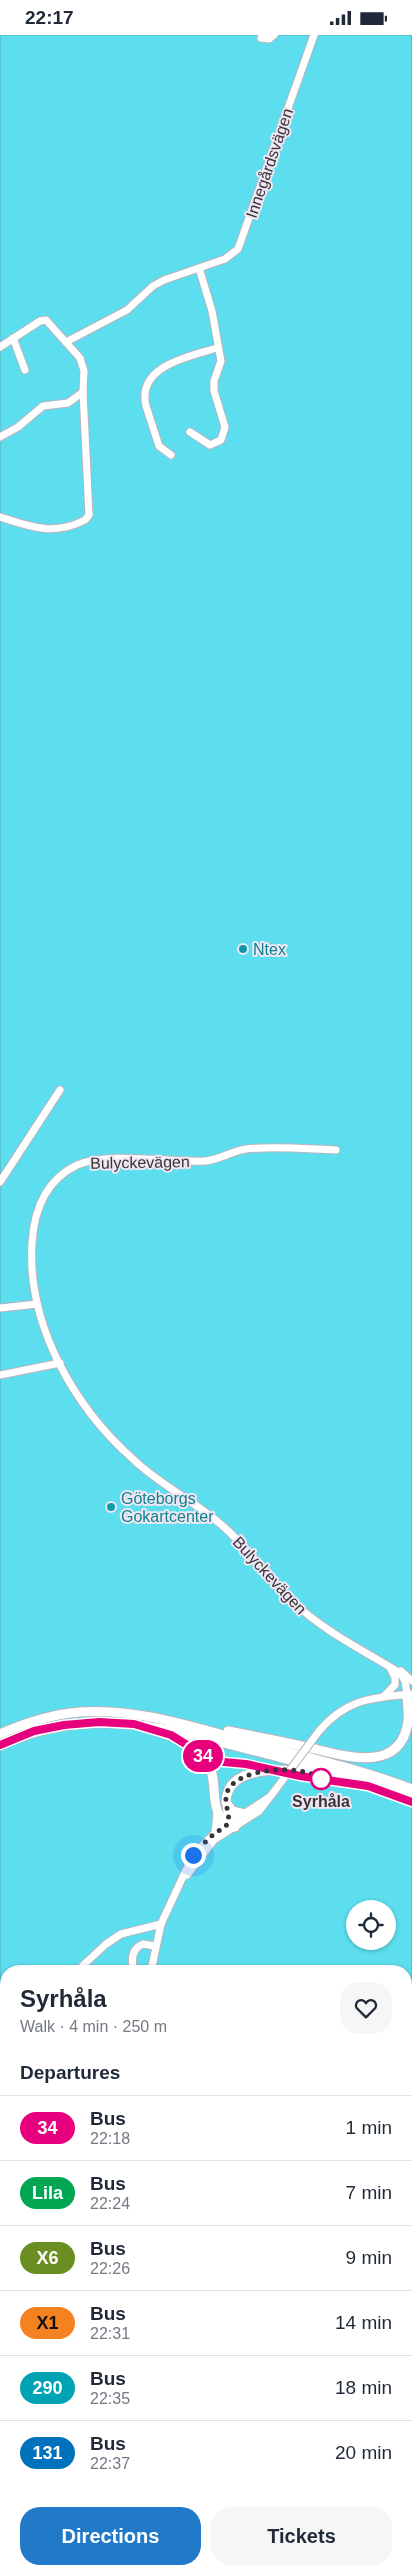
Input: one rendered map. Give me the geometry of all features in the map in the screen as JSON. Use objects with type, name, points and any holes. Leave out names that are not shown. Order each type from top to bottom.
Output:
[{"type":"main road","points":[[0,1734],[26,1723],[64,1713],[138,1712],[368,1759],[388,1753],[403,1737],[408,1722],[409,1694]]},
{"type":"main road","points":[[121,1713],[188,1725],[370,1774],[412,1789]]},
{"type":"main road","points":[[0,1745],[34,1731],[64,1725],[99,1722],[134,1724],[168,1729],[338,1773],[412,1798]]},
{"type":"main road","points":[[134,1724],[178,1739],[204,1757],[212,1774],[218,1813],[226,1829]]},
{"type":"main road","points":[[226,1829],[227,1793],[236,1781],[255,1772],[278,1770],[345,1779],[412,1802]]},
{"type":"main road","points":[[227,1805],[236,1813],[245,1814]]},
{"type":"street","points":[[261,38],[269,39],[274,35]]},
{"type":"street","name":"Innegårdsvägen","points":[[66,341],[127,310],[153,286],[229,257],[240,245],[314,35]]},
{"type":"street","points":[[190,432],[210,445],[222,440],[225,427],[214,391],[214,381],[221,365],[214,320],[199,268]]},
{"type":"street","points":[[0,347],[40,321],[46,320],[66,341],[83,366],[88,515],[85,520],[64,527],[43,529],[0,517]]},
{"type":"street","points":[[14,338],[26,370]]},
{"type":"street","points":[[171,455],[159,446],[144,400],[151,379],[156,371],[165,365],[217,348]]},
{"type":"street","points":[[0,437],[18,427],[43,406],[68,403],[83,392]]},
{"type":"street","points":[[0,1182],[60,1090]]},
{"type":"street","name":"Bulyckevägen","points":[[336,1150],[247,1149],[204,1161],[95,1160],[76,1166],[52,1184],[41,1201],[35,1217],[32,1265],[37,1304],[46,1334],[60,1363],[92,1413],[135,1462],[219,1522],[279,1588],[314,1620],[392,1668],[404,1673],[412,1681]]},
{"type":"street","points":[[0,1308],[37,1304]]},
{"type":"street","points":[[0,1375],[60,1363]]},
{"type":"street","points":[[384,1696],[395,1685],[392,1668]]},
{"type":"street","name":"Bulyckevägen","points":[[392,1668],[403,1678],[409,1694]]},
{"type":"street","points":[[226,1829],[259,1811],[319,1731],[344,1708],[368,1699],[409,1694]]},
{"type":"street","points":[[152,1965],[161,1924],[178,1888],[199,1858],[226,1829],[268,1798]]},
{"type":"street","points":[[84,1965],[121,1934],[161,1924]]},
{"type":"street","points":[[133,1965],[132,1958],[135,1949],[143,1944],[155,1946]]},
{"type":"water","points":[[0,35],[412,35],[412,1965],[0,1965]]},
{"type":"bus line","name":"34","points":[[0,1745],[34,1731],[64,1725],[99,1722],[134,1724],[171,1735],[186,1742],[204,1757],[220,1763],[246,1764],[300,1776],[368,1786],[412,1802]]},
{"type":"place","name":"Ntex","points":[[243,949]]},
{"type":"place","name":"Göteborgs Gokartcenter","points":[[111,1507]]},
{"type":"place","name":"Syrhåla","points":[[321,1779]]},
{"type":"route","points":[[193,1855],[209,1838],[228,1824],[229,1819],[226,1811],[227,1793],[232,1785],[244,1775],[258,1771],[278,1770],[315,1774],[321,1779]]}]
